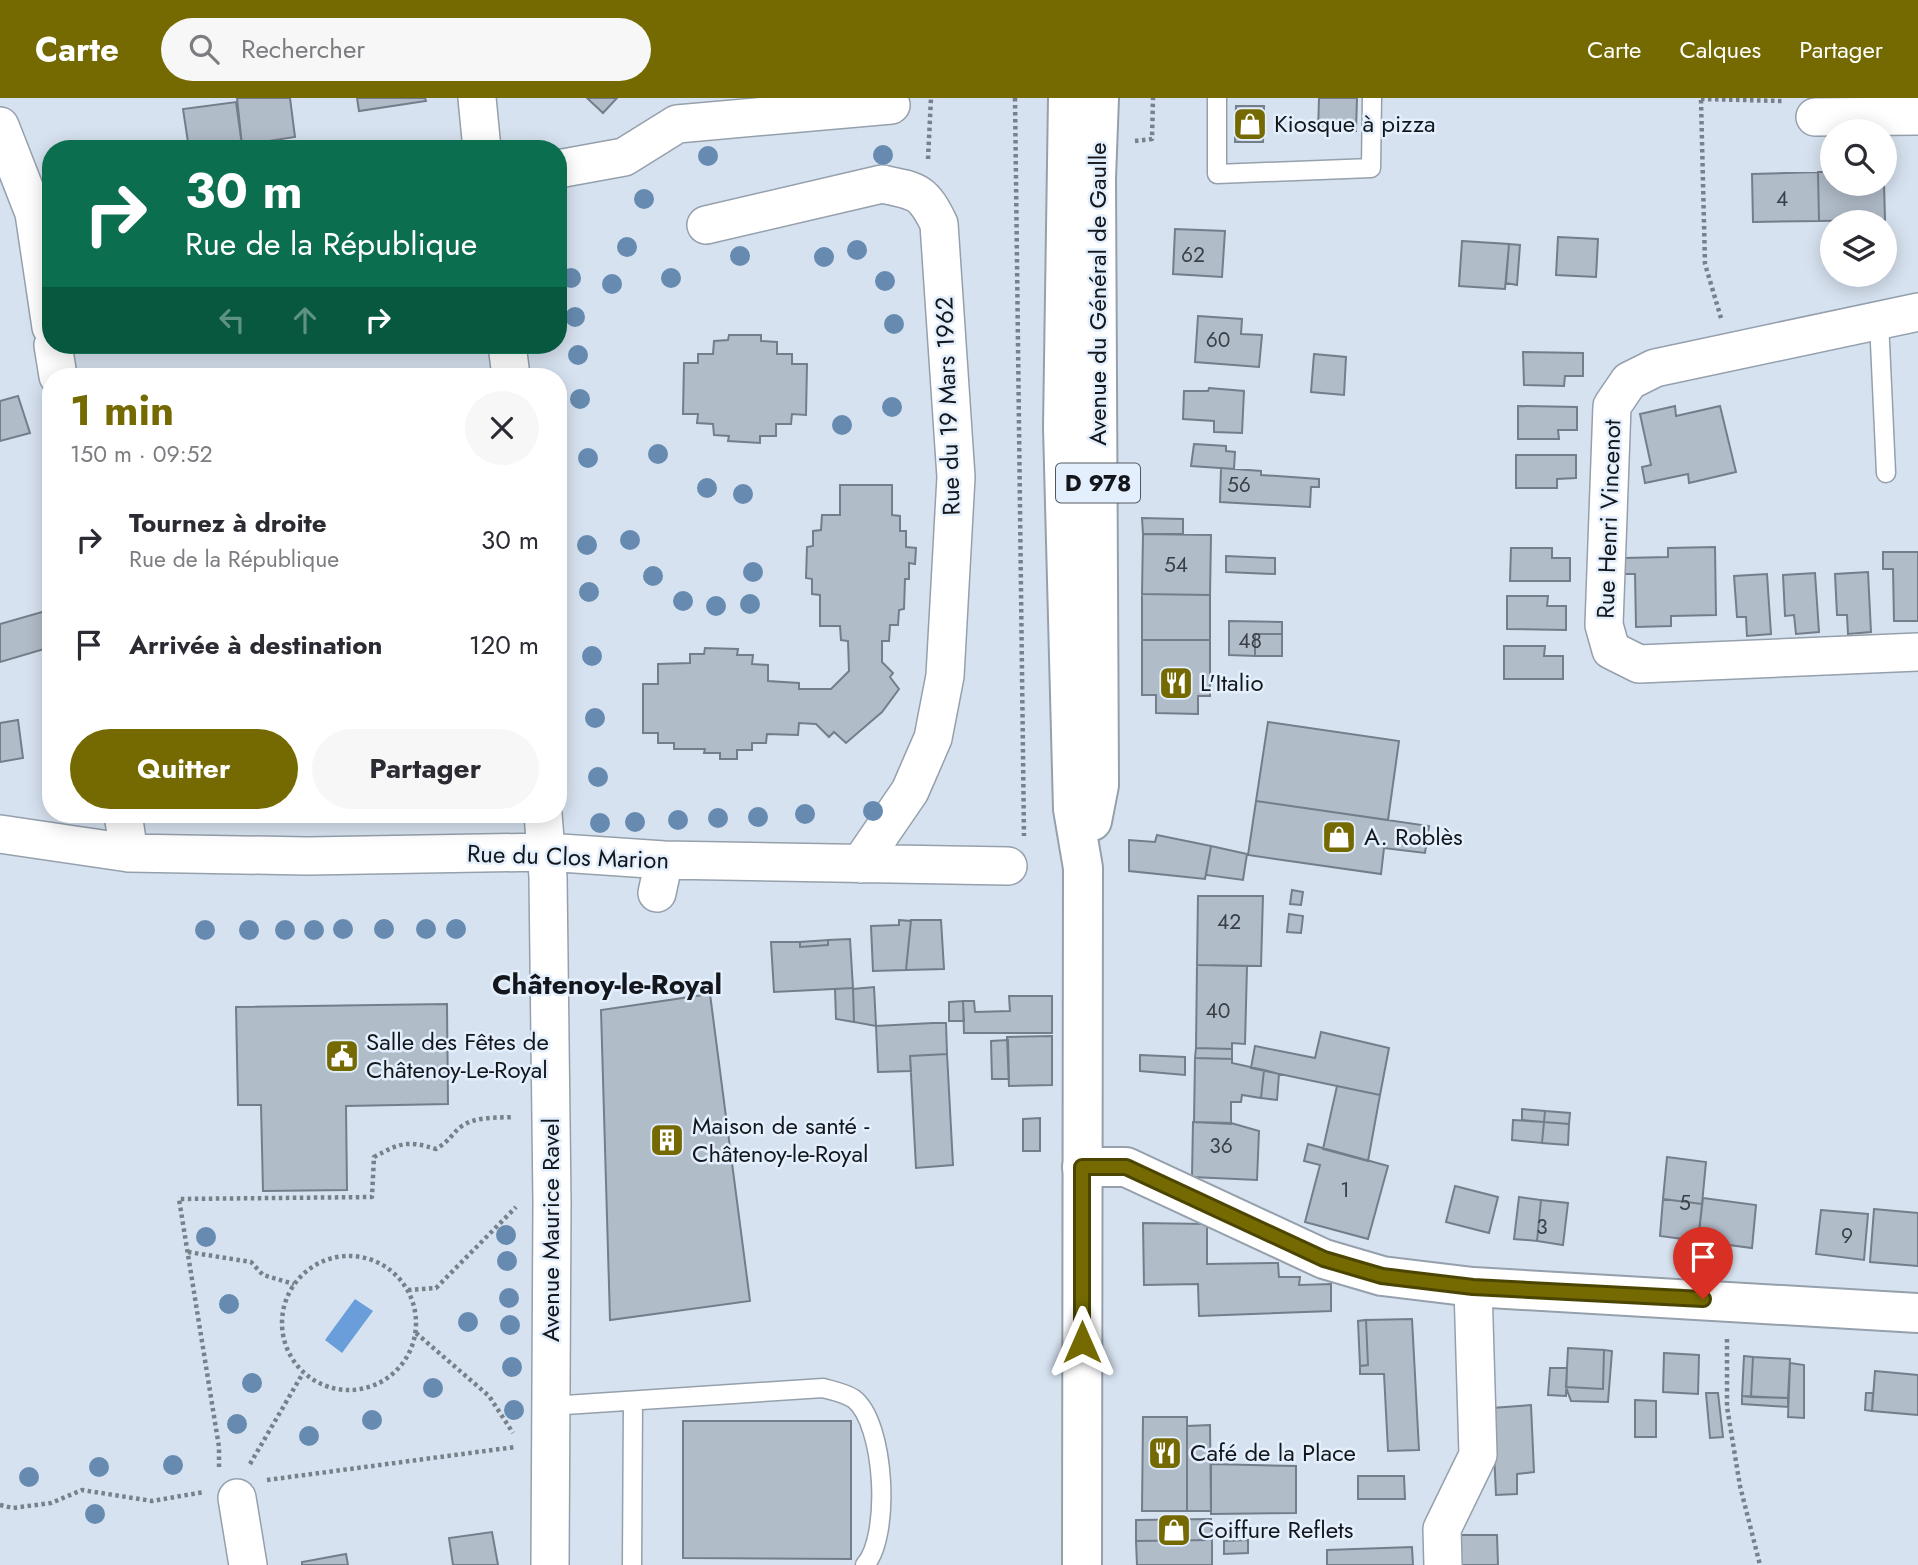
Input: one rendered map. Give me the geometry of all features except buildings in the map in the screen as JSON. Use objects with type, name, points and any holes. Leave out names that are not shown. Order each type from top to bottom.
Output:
[{"type":"main road","name":"Avenue du Général de Gaulle","points":[[1068,98],[1063,428],[1073,809],[1083,867],[1082,1565]]},
{"type":"main road","name":"Avenue du Général de Gaulle","points":[[1083,867],[1099,785],[1096,178],[1100,98]]},
{"type":"main road","points":[[1082,1167],[1126,1167],[1324,1259],[1382,1276],[1473,1287],[1918,1313]]},
{"type":"street","points":[[477,98],[481,140]]},
{"type":"street","points":[[567,167],[624,157],[677,124],[891,105]]},
{"type":"street","points":[[1815,117],[1918,116]]},
{"type":"street","points":[[0,126],[34,212],[42,224]]},
{"type":"street","points":[[706,225],[882,184],[906,189],[926,198]]},
{"type":"street","name":"Rue du 19 Mars 1962","points":[[860,864],[910,791],[933,738],[945,676],[956,477],[939,224],[926,198]]},
{"type":"street","name":"Rue Henri Vincenot","points":[[1918,312],[1655,368],[1629,382],[1612,407],[1604,625],[1611,650],[1639,664],[1918,652]]},
{"type":"street","points":[[124,823],[129,853]]},
{"type":"street","name":"Avenue Maurice Ravel","points":[[544,823],[552,1203],[550,1565]]},
{"type":"street","name":"Rue du Clos Marion","points":[[0,834],[129,853],[308,856],[546,852],[661,877],[860,864],[1008,866]]},
{"type":"street","points":[[1443,1565],[1442,1529],[1478,1455],[1473,1287]]},
{"type":"street","points":[[233,1483],[248,1565]]},
{"type":"lane","points":[[1217,98],[1217,174],[1371,168],[1372,98]]},
{"type":"lane","points":[[1879,321],[1886,474]]},
{"type":"lane","points":[[550,1406],[823,1388],[855,1400],[867,1417],[881,1473],[881,1510],[877,1538],[865,1565]]},
{"type":"lane","points":[[632,1565],[633,1401]]},
{"type":"path","points":[[926,198],[930,98]]},
{"type":"path","points":[[1008,866],[1024,866],[1015,98]]},
{"type":"path","points":[[1731,351],[1705,264],[1701,99],[1800,101],[1815,117]]},
{"type":"path","points":[[233,1483],[219,1447],[178,1199],[372,1197],[374,1157],[399,1143],[417,1143],[436,1149],[452,1140],[463,1126],[485,1118],[551,1116]]},
{"type":"path","points":[[408,1290],[436,1288],[512,1209],[526,1202],[552,1203]]},
{"type":"path","points":[[188,1252],[251,1262],[263,1275],[294,1284]]},
{"type":"path","points":[[353,1255],[375,1260],[394,1273],[408,1290],[415,1312],[416,1334],[409,1353],[397,1370],[371,1386],[341,1390],[320,1384],[303,1373],[287,1349],[281,1320],[285,1301],[294,1284],[310,1268],[330,1258],[353,1255]]},
{"type":"path","points":[[1737,1301],[1726,1343],[1727,1407],[1740,1486],[1760,1565]]},
{"type":"path","points":[[0,1505],[13,1508],[51,1503],[82,1490],[152,1501],[233,1483],[518,1446],[512,1428],[489,1396],[416,1334]]},
{"type":"path","points":[[233,1483],[271,1432],[303,1373]]},
{"type":"water","points":[[355,1299],[373,1311],[342,1353],[325,1340]]},
{"type":"place","name":"Kiosque à pizza","points":[[1250,124]]},
{"type":"place","name":"L'Italio","points":[[1176,683]]},
{"type":"place","name":"A. Roblès","points":[[1339,837]]},
{"type":"place","name":"Salle des Fêtes de Châtenoy-Le-Royal","points":[[342,1056]]},
{"type":"place","name":"Maison de santé - Châtenoy-le-Royal","points":[[667,1140]]},
{"type":"place","name":"Café de la Place","points":[[1165,1453]]},
{"type":"place","name":"Coiffure Reflets","points":[[1174,1530]]},
{"type":"district","name":"Châtenoy-le-Royal","points":[[607,984]]},
{"type":"route","points":[[1082,1342],[1082,1167],[1126,1167],[1200,1204],[1324,1259],[1382,1276],[1473,1287],[1703,1299]]}]
